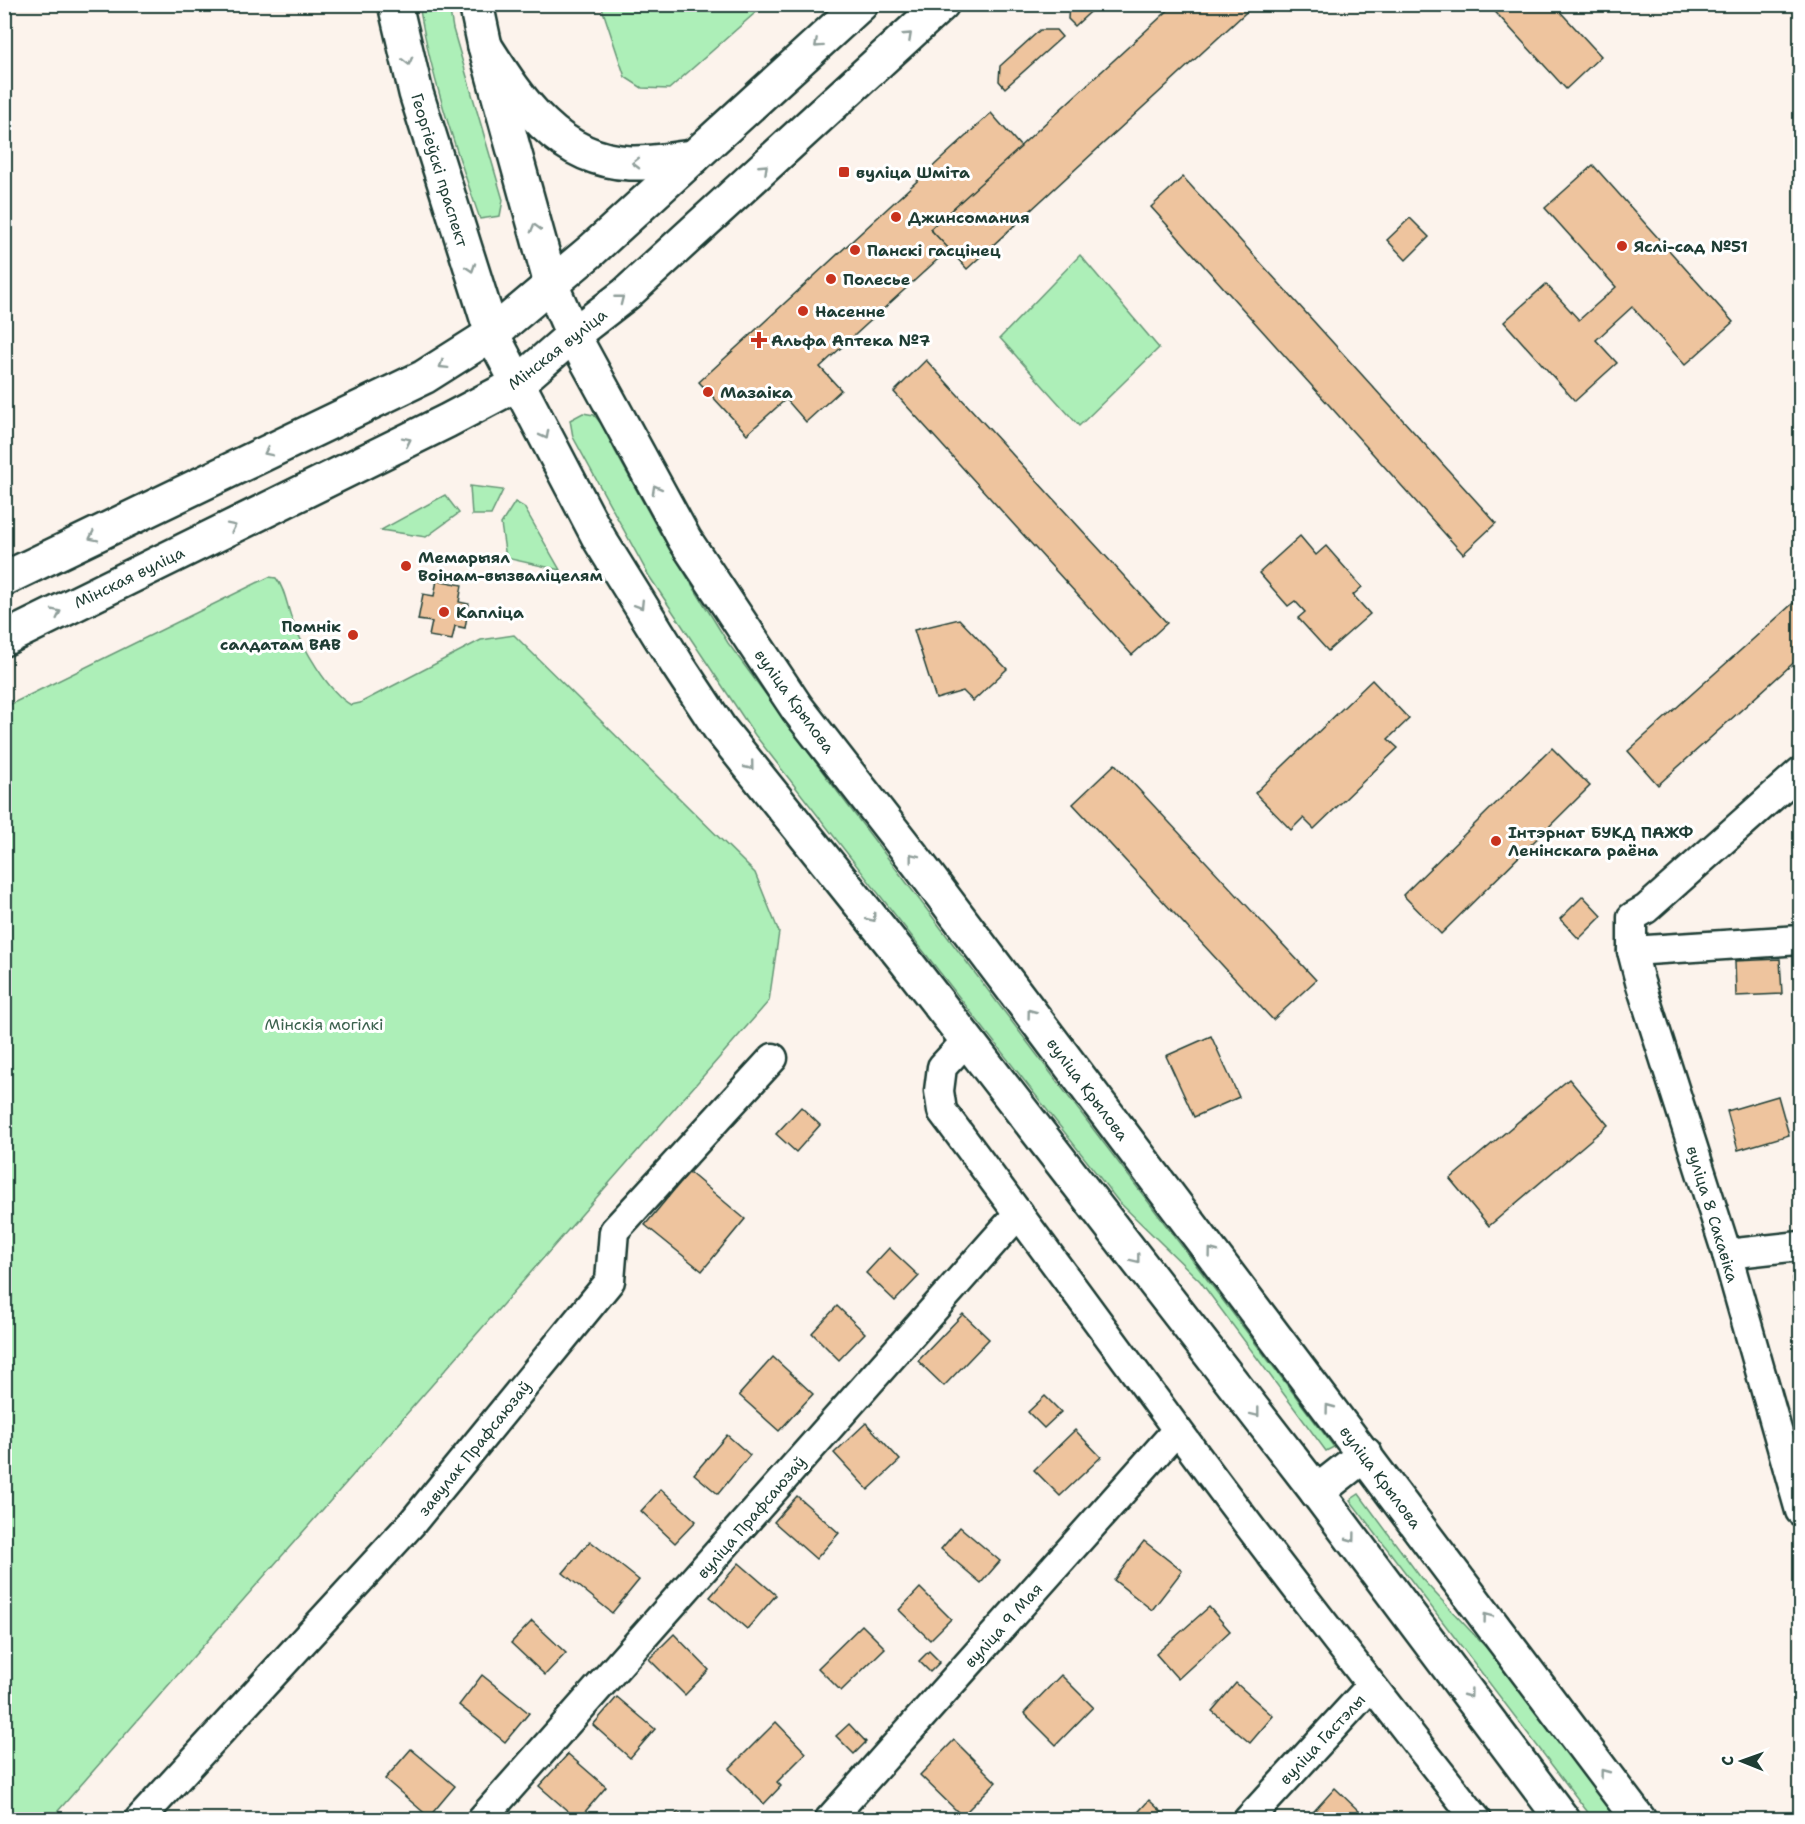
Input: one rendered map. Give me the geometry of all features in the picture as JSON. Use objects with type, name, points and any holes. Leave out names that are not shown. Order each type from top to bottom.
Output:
[{"type":"main road","name":"Георгіеўскі праспект","points":[[395,4],[416,93],[492,334],[517,384]]},
{"type":"main road","points":[[476,4],[484,46],[551,284]]},
{"type":"main road","points":[[4,579],[424,377],[492,334],[592,250],[861,4]]},
{"type":"main road","name":"Мінская вуліца","points":[[4,639],[517,384],[573,335],[626,294],[942,4]]},
{"type":"main road","points":[[484,46],[508,83],[534,116],[574,147],[616,162],[650,163],[694,157]]},
{"type":"main road","name":"вуліца Крылова","points":[[551,284],[573,335],[685,540],[797,708],[927,875],[1639,1820]]},
{"type":"main road","points":[[517,384],[600,540],[720,729],[967,1040],[1317,1492],[1563,1820]]},
{"type":"main road","points":[[1317,1492],[1365,1454]]},
{"type":"street","name":"вуліца 8 Сакавіка","points":[[1800,772],[1646,909],[1632,917],[1632,951],[1640,982],[1727,1254],[1800,1511]]},
{"type":"street","points":[[1632,951],[1800,940]]},
{"type":"street","points":[[967,1040],[942,1067],[939,1091],[942,1111],[1177,1430],[1371,1686],[1477,1820]]},
{"type":"street","name":"завулак Прафсаюзаў","points":[[139,1820],[412,1523],[610,1281],[614,1231],[773,1058]]},
{"type":"street","name":"вуліца Прафсаюзаў","points":[[482,1820],[1019,1213]]},
{"type":"street","points":[[1727,1254],[1800,1246]]},
{"type":"street","name":"вуліца 9 Мая","points":[[830,1820],[1177,1430]]},
{"type":"street","name":"вуліца Гастэлы","points":[[1248,1820],[1371,1686]]},
{"type":"green space","points":[[601,4],[764,5],[669,89],[642,88],[625,77]]},
{"type":"green space","points":[[419,5],[449,5],[453,29],[503,200],[500,216],[480,219],[437,86]]},
{"type":"green space","points":[[1080,255],[1159,348],[1079,426],[1000,338]]},
{"type":"green space","points":[[583,413],[594,415],[604,427],[660,533],[728,643],[831,783],[1334,1447],[1326,1451],[1200,1281],[1118,1201],[755,735],[649,576],[573,437],[570,420]]},
{"type":"green space","points":[[470,486],[503,490],[491,515],[472,515]]},
{"type":"green space","points":[[445,495],[459,513],[426,537],[381,530]]},
{"type":"green space","points":[[515,502],[524,507],[560,570],[506,558],[501,524]]},
{"type":"green space","name":"Мінскія могілкі","points":[[269,577],[276,578],[279,583],[297,632],[309,656],[333,690],[351,705],[360,703],[481,640],[514,635],[755,873],[779,932],[769,1001],[51,1819],[5,1819],[5,707]]},
{"type":"green space","points":[[1359,1494],[1421,1578],[1494,1656],[1618,1819],[1593,1819],[1350,1500]]},
{"type":"building","points":[[1069,4],[1099,4],[1075,26],[1068,19]]},
{"type":"building","points":[[1175,4],[1255,4],[967,269],[930,229]]},
{"type":"building","points":[[1488,4],[1553,4],[1601,56],[1566,89]]},
{"type":"building","points":[[1040,30],[1056,30],[1062,37],[1005,88],[999,81],[1000,66]]},
{"type":"building","points":[[991,113],[1021,147],[930,229],[949,249],[820,367],[841,390],[806,422],[786,399],[747,434],[699,382]]},
{"type":"building","name":"Яслі-сад №51","points":[[1593,165],[1733,322],[1685,365],[1632,307],[1596,340],[1617,363],[1575,401],[1504,322],[1546,284],[1579,320],[1616,287],[1545,208]]},
{"type":"building","points":[[1183,177],[1496,523],[1463,554],[1151,207]]},
{"type":"building","points":[[1410,218],[1429,237],[1406,260],[1387,240]]},
{"type":"building","points":[[926,360],[1167,623],[1132,655],[894,392]]},
{"type":"building","points":[[1300,536],[1316,555],[1326,546],[1362,587],[1353,595],[1370,614],[1328,651],[1298,618],[1305,612],[1295,601],[1288,606],[1259,573]]},
{"type":"building","name":"Капліца","points":[[437,580],[462,585],[459,602],[469,604],[465,628],[455,626],[452,640],[429,636],[432,622],[418,620],[423,594],[434,596]]},
{"type":"building","points":[[1800,597],[1800,657],[1658,785],[1628,751]]},
{"type":"building","points":[[959,619],[1007,669],[973,701],[963,691],[936,699],[914,630]]},
{"type":"building","points":[[1372,680],[1409,719],[1388,739],[1398,748],[1314,829],[1303,818],[1291,830],[1255,793]]},
{"type":"building","name":"Інтэрнат БУКД ПАЖФ Ленінскага раёна","points":[[1552,748],[1590,786],[1441,934],[1403,895]]},
{"type":"building","points":[[1115,764],[1316,980],[1273,1020],[1073,804]]},
{"type":"building","points":[[1583,896],[1602,916],[1579,939],[1560,919]]},
{"type":"building","points":[[1780,959],[1782,994],[1736,996],[1735,961]]},
{"type":"building","points":[[1211,1036],[1239,1097],[1194,1117],[1166,1056]]},
{"type":"building","points":[[1569,1079],[1608,1125],[1489,1226],[1450,1179]]},
{"type":"building","points":[[1778,1096],[1789,1135],[1738,1150],[1727,1111]]},
{"type":"building","points":[[801,1107],[820,1125],[796,1152],[776,1134]]},
{"type":"building","points":[[689,1172],[745,1219],[702,1271],[645,1225]]},
{"type":"building","points":[[889,1248],[919,1276],[895,1301],[866,1273]]},
{"type":"building","points":[[1800,1277],[1800,1330],[1792,1278]]},
{"type":"building","points":[[837,1306],[865,1333],[839,1360],[812,1333]]},
{"type":"building","points":[[963,1314],[989,1339],[944,1386],[918,1361]]},
{"type":"building","points":[[773,1357],[813,1394],[779,1431],[739,1395]]},
{"type":"building","points":[[1045,1396],[1061,1412],[1044,1428],[1028,1412]]},
{"type":"building","points":[[866,1423],[900,1460],[868,1490],[834,1453]]},
{"type":"building","points":[[1075,1430],[1101,1457],[1060,1496],[1034,1470]]},
{"type":"building","points":[[727,1435],[750,1455],[718,1494],[694,1474]]},
{"type":"building","points":[[661,1489],[696,1521],[675,1543],[641,1511]]},
{"type":"building","points":[[797,1496],[839,1533],[816,1559],[774,1522]]},
{"type":"building","points":[[960,1527],[1000,1561],[981,1583],[941,1549]]},
{"type":"building","points":[[590,1541],[639,1580],[612,1613],[563,1573]]},
{"type":"building","points":[[1144,1541],[1182,1571],[1152,1610],[1114,1580]]},
{"type":"building","points":[[739,1563],[776,1595],[747,1629],[710,1597]]},
{"type":"building","points":[[920,1588],[951,1619],[930,1640],[899,1610]]},
{"type":"building","points":[[1209,1607],[1230,1631],[1178,1679],[1156,1654]]},
{"type":"building","points":[[532,1621],[566,1653],[545,1675],[511,1643]]},
{"type":"building","points":[[862,1625],[885,1648],[841,1691],[818,1668]]},
{"type":"building","points":[[674,1634],[709,1670],[685,1695],[649,1659]]},
{"type":"building","points":[[929,1651],[940,1662],[930,1672],[919,1661]]},
{"type":"building","points":[[482,1675],[529,1713],[505,1742],[459,1705]]},
{"type":"building","points":[[1061,1675],[1093,1707],[1056,1745],[1024,1713]]},
{"type":"building","points":[[1236,1683],[1273,1716],[1250,1743],[1212,1711]]},
{"type":"building","points":[[617,1697],[655,1729],[630,1758],[593,1725]]},
{"type":"building","points":[[776,1722],[806,1753],[777,1782],[781,1786],[764,1804],[729,1769]]},
{"type":"building","points":[[849,1724],[866,1742],[854,1754],[836,1736]]},
{"type":"building","points":[[954,1740],[996,1782],[962,1816],[920,1775]]},
{"type":"building","points":[[411,1749],[455,1786],[429,1817],[385,1779]]},
{"type":"building","points":[[568,1754],[606,1787],[578,1820],[539,1786]]},
{"type":"building","points":[[1335,1788],[1360,1812],[1354,1820],[1306,1820]]},
{"type":"building","points":[[1149,1800],[1170,1820],[1131,1820]]},
{"type":"building","points":[[366,1811],[375,1820],[359,1820]]},
{"type":"building","points":[[678,1812],[687,1820],[671,1820]]},
{"type":"place","name":"вуліца Шміта","points":[[844,172]]},
{"type":"place","name":"Джинсомания","points":[[896,217]]},
{"type":"place","name":"Яслі-сад №51","points":[[1622,246]]},
{"type":"place","name":"Панскі гасцінец","points":[[855,250]]},
{"type":"place","name":"Полесье","points":[[831,279]]},
{"type":"place","name":"Насенне","points":[[803,311]]},
{"type":"place","name":"Альфа Аптека №7","points":[[759,340]]},
{"type":"place","name":"Мазаіка","points":[[708,392]]},
{"type":"place","name":"Мемарыял Воінам-вызваліцелям","points":[[406,566]]},
{"type":"place","name":"Капліца","points":[[444,612]]},
{"type":"place","name":"Помнік салдатам ВАВ","points":[[353,635]]},
{"type":"place","name":"Інтэрнат БУКД ПАЖФ Ленінскага раёна","points":[[1496,841]]}]
